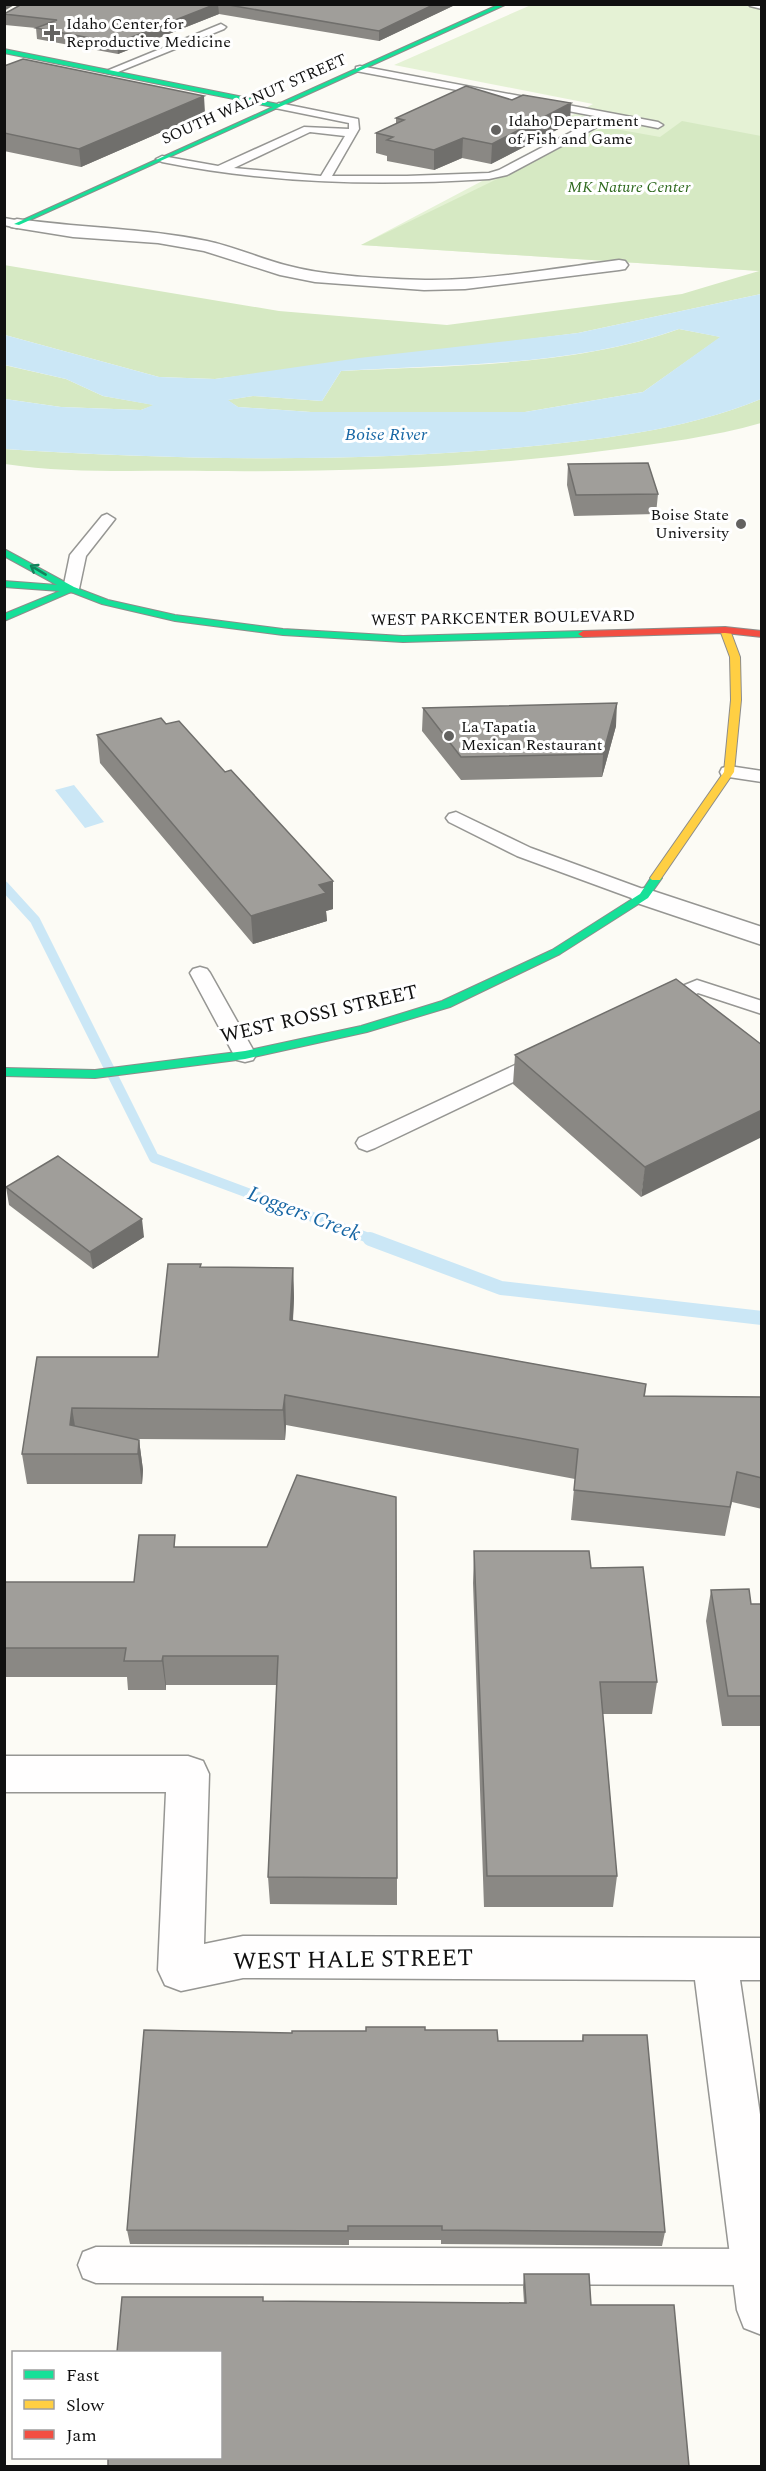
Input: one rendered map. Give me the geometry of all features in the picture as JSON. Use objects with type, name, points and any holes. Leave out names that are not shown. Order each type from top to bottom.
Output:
[{"type":"street","name":"SOUTH WALNUT STREET","points":[[11,223],[162,159],[505,4]]},
{"type":"street","points":[[4,51],[279,106]]},
{"type":"street","points":[[11,223],[73,232],[158,238],[207,246],[286,271],[315,277],[424,285],[465,284],[619,265]]},
{"type":"street","name":"WEST PARKCENTER BOULEVARD","points":[[4,552],[71,589],[105,602],[175,618],[295,632],[403,639],[725,630],[762,634]]},
{"type":"street","name":"WEST PARKCENTER BOULEVARD","points":[[4,584],[71,589]]},
{"type":"street","points":[[4,618],[71,589]]},
{"type":"street","name":"WEST PARKCENTER BOULEVARD","points":[[725,630],[762,623]]},
{"type":"street","name":"WEST ROSSI STREET","points":[[4,1072],[95,1074],[245,1054],[363,1029],[446,1004],[556,952],[644,896],[729,772],[735,700],[735,657],[725,630]]},
{"type":"street","points":[[644,896],[762,937]]},
{"type":"street","name":"WEST HALE STREET","points":[[4,1774],[188,1774],[181,1970],[243,1957],[762,1959]]},
{"type":"street","points":[[716,1959],[760,2281]]},
{"type":"lane","points":[[753,4],[762,6]]},
{"type":"lane","points":[[109,72],[220,27]]},
{"type":"lane","points":[[360,69],[658,125]]},
{"type":"lane","points":[[279,106],[354,121],[351,133],[325,178]]},
{"type":"lane","points":[[162,159],[210,170],[325,178],[398,180],[503,173],[610,116]]},
{"type":"lane","points":[[210,170],[233,165],[309,129],[351,133]]},
{"type":"lane","points":[[71,589],[78,555],[107,519]]},
{"type":"lane","points":[[729,772],[762,777]]},
{"type":"lane","points":[[456,818],[524,852],[644,896]]},
{"type":"lane","points":[[200,973],[245,1054]]},
{"type":"lane","points":[[644,1011],[697,986],[762,1008]]},
{"type":"lane","points":[[367,1143],[558,1052]]},
{"type":"lane","points":[[96,2265],[760,2281]]},
{"type":"green space","name":"MK Nature Center","points":[[531,5],[761,5],[761,271],[361,245],[586,126],[563,120],[593,104],[394,65]]},
{"type":"green space","name":"MK Nature Center","points":[[682,121],[761,136],[761,294],[578,333],[215,379],[159,377],[5,335],[4,265],[279,311],[447,325],[682,294],[759,271],[361,245],[604,127],[660,137]]},
{"type":"green space","points":[[679,329],[721,337],[643,392],[525,412],[311,412],[238,407],[227,400],[253,396],[322,401],[341,371],[469,365],[555,357],[597,351]]},
{"type":"green space","points":[[4,365],[66,379],[103,396],[155,405],[141,410],[61,407],[5,399]]},
{"type":"green space","points":[[761,399],[761,423],[743,428],[649,445],[510,461],[410,468],[259,471],[81,470],[5,464],[4,449],[131,456],[323,458],[513,448],[639,433],[701,419]]},
{"type":"water","name":"Boise River","points":[[761,294],[761,399],[701,419],[639,432],[544,445],[450,453],[259,458],[132,456],[5,449],[5,399],[61,407],[141,410],[153,405],[103,396],[66,379],[5,365],[5,335],[159,377],[215,379],[359,358],[578,333]],"holes":[[[679,329],[720,337],[643,392],[525,412],[311,412],[238,407],[228,400],[253,396],[322,401],[341,371],[469,365],[555,357],[597,351]]]},
{"type":"water","points":[[74,785],[104,822],[85,828],[55,790]]},
{"type":"building","points":[[22,4],[216,4],[117,43],[36,28],[57,20],[4,14]]},
{"type":"building","points":[[223,4],[435,4],[379,31]]},
{"type":"building","points":[[23,59],[204,96],[79,149],[4,133],[4,66]]},
{"type":"building","points":[[466,86],[512,100],[523,95],[571,103],[492,144],[463,138],[434,150],[387,140],[393,137],[376,133],[404,120],[396,118]]},
{"type":"building","points":[[648,463],[658,494],[576,495],[568,464]]},
{"type":"building","points":[[617,703],[603,754],[461,757],[423,708]]},
{"type":"building","points":[[161,718],[166,724],[179,721],[225,772],[231,770],[333,881],[319,885],[326,893],[251,916],[97,735]]},
{"type":"building","points":[[676,979],[762,1045],[762,1110],[645,1167],[515,1055]]},
{"type":"building","points":[[58,1156],[142,1219],[90,1252],[6,1187]]},
{"type":"building","points":[[168,1264],[201,1264],[200,1267],[293,1268],[290,1320],[646,1384],[644,1396],[762,1397],[762,1478],[737,1472],[730,1507],[574,1490],[578,1449],[285,1395],[283,1410],[72,1408],[70,1425],[139,1440],[138,1454],[22,1454],[37,1357],[158,1357]]},
{"type":"building","points":[[297,1475],[396,1497],[397,1878],[268,1877],[278,1656],[163,1656],[162,1661],[124,1661],[126,1648],[4,1648],[4,1582],[134,1582],[139,1535],[175,1535],[174,1547],[267,1547]]},
{"type":"building","points":[[474,1551],[589,1551],[591,1568],[643,1567],[657,1682],[600,1682],[617,1876],[487,1876]]},
{"type":"building","points":[[749,1589],[751,1604],[762,1604],[762,1696],[728,1696],[711,1590]]},
{"type":"building","points":[[366,2027],[497,2030],[498,2041],[583,2041],[583,2035],[647,2035],[665,2232],[442,2230],[442,2226],[348,2226],[348,2231],[127,2230],[144,2030],[292,2033],[292,2031],[366,2031]]},
{"type":"building","points":[[524,2274],[589,2274],[591,2305],[674,2305],[689,2466],[108,2466],[108,2459],[222,2459],[222,2351],[117,2351],[122,2297],[263,2297],[263,2301],[526,2303]]},
{"type":"waterway","name":"Loggers Creek","points":[[4,886],[35,920],[154,1158],[374,1240]]},
{"type":"waterway","name":"Loggers Creek","points":[[370,1239],[501,1288],[762,1318]]},
{"type":"traffic: fast","points":[[17,224],[505,4]]},
{"type":"traffic: fast","points":[[4,51],[279,106]]},
{"type":"traffic: fast","points":[[4,552],[71,589],[105,602],[175,618],[283,632],[403,639],[583,634]]},
{"type":"traffic: fast","points":[[4,584],[63,588]]},
{"type":"traffic: fast","points":[[4,618],[71,589]]},
{"type":"traffic: fast","points":[[4,1072],[95,1074],[245,1055],[363,1029],[446,1004],[556,952],[644,896],[656,878]]},
{"type":"traffic: slow","points":[[656,878],[729,772],[736,700],[735,657],[725,630]]},
{"type":"traffic: jam","points":[[583,634],[725,630],[762,634]]},
{"type":"place","name":"Idaho Center for Reproductive Medicine","points":[[52,33]]},
{"type":"place","name":"Idaho Department of Fish and Game","points":[[496,130]]},
{"type":"place","name":"Boise State University","points":[[741,524]]},
{"type":"place","name":"La Tapatia Mexican Restaurant","points":[[449,736]]}]
